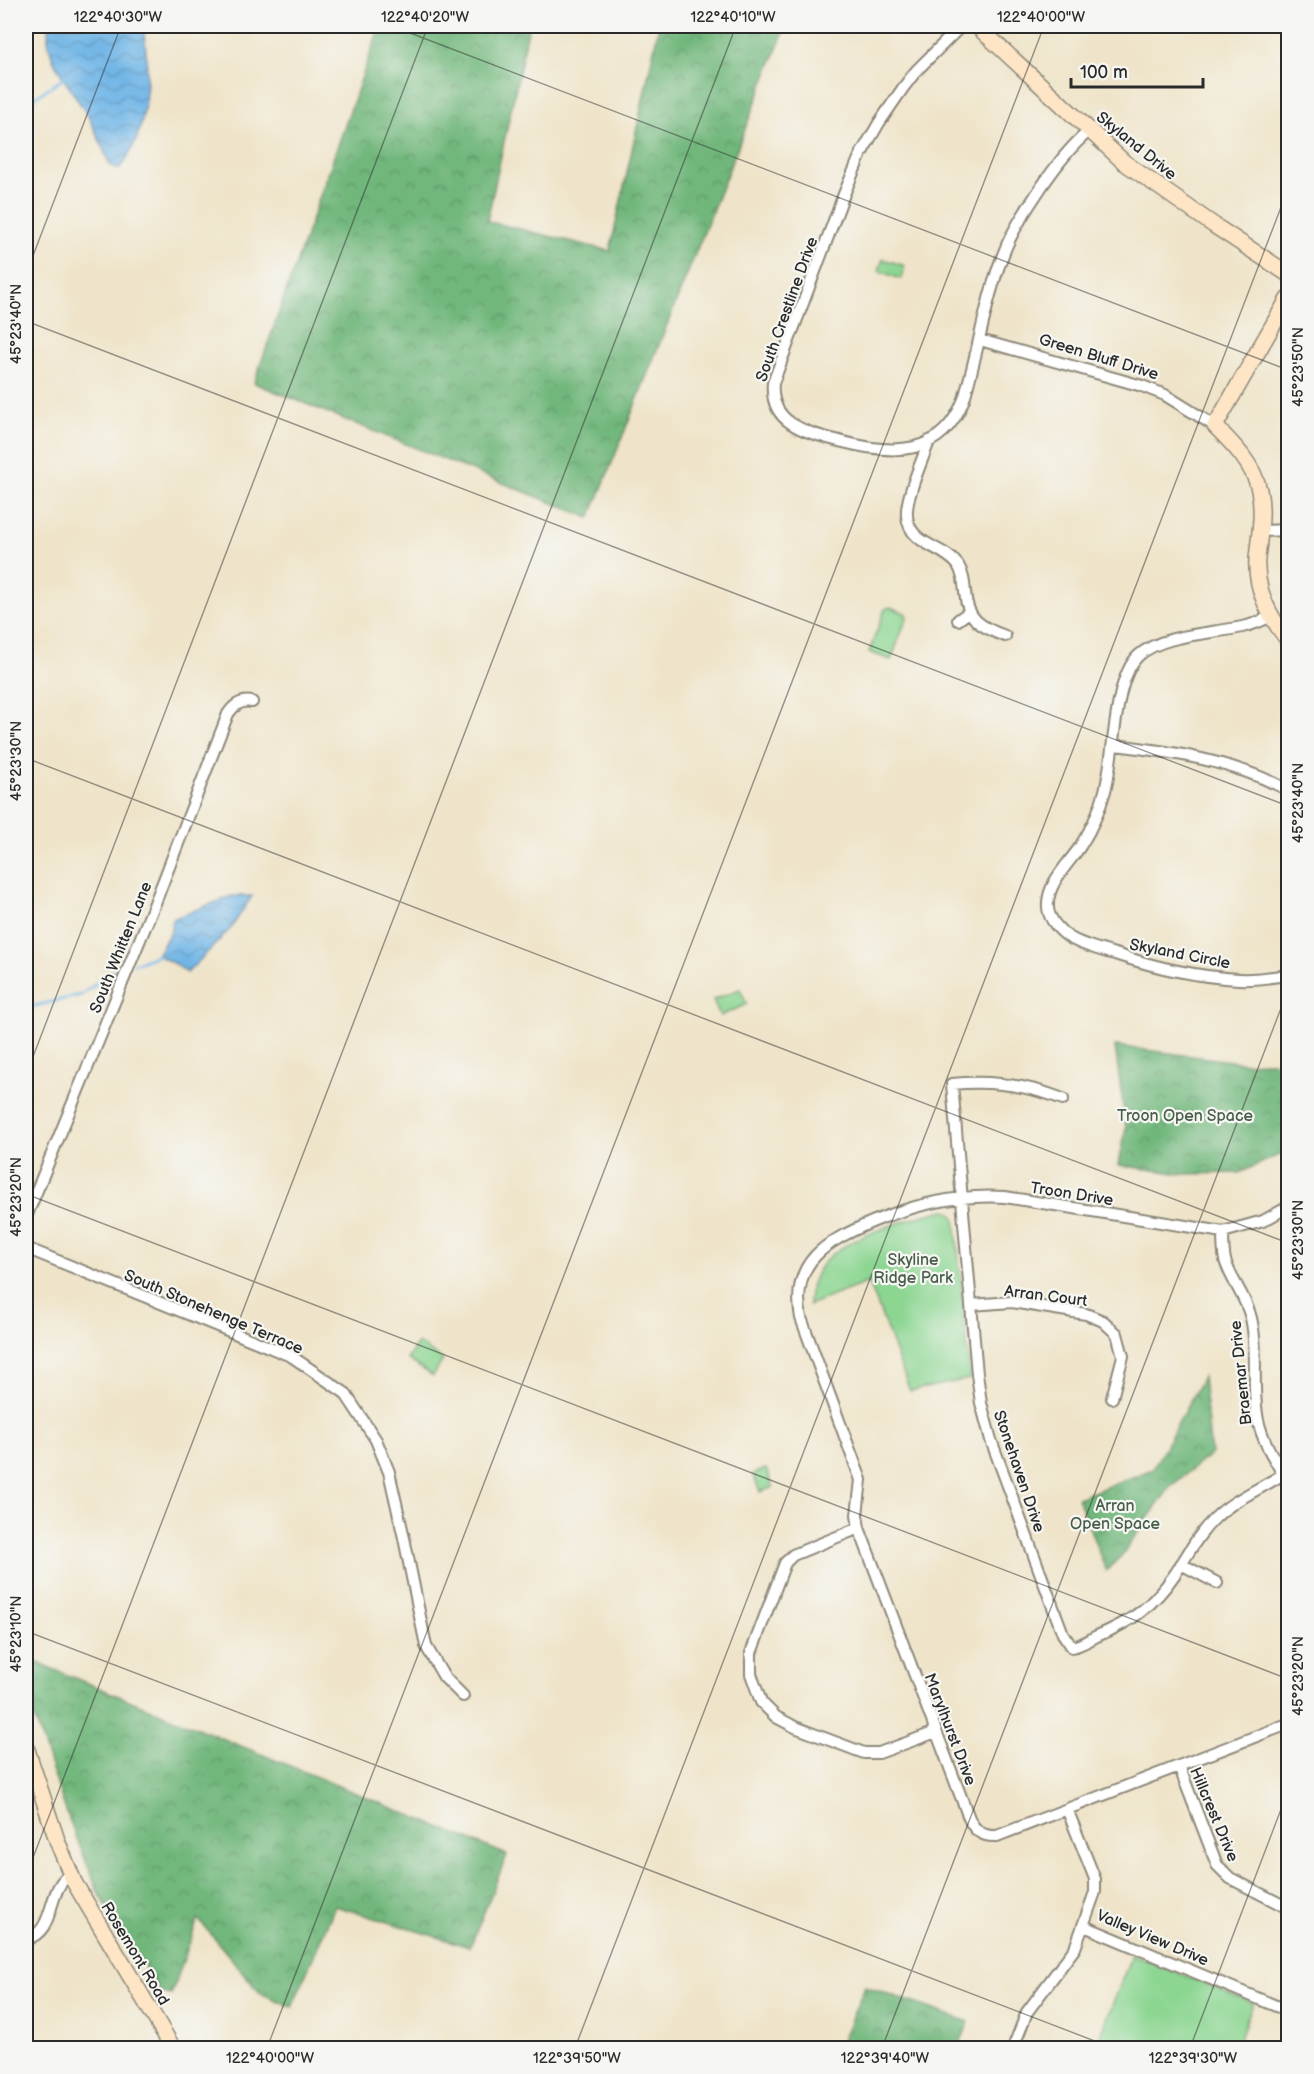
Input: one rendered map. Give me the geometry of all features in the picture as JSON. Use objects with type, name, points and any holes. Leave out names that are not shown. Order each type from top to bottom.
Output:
[{"type":"street","name":"South Crestline Drive","points":[[961,26],[903,88],[861,154],[777,370],[772,393],[777,408],[789,423],[812,434],[880,450],[918,447],[948,427],[961,407],[996,274],[1016,226],[1062,158],[1089,131]]},
{"type":"street","name":"Skyland Drive","points":[[977,26],[1089,131],[1144,177],[1288,274]]},
{"type":"street","points":[[1215,426],[1288,298]]},
{"type":"street","name":"Green Bluff Drive","points":[[980,340],[1142,386],[1165,395],[1215,426],[1242,457],[1257,483],[1261,504],[1257,572],[1271,616],[1288,640]]},
{"type":"street","points":[[929,441],[910,494],[907,518],[914,535],[957,563],[963,578],[969,612],[980,624],[1005,636]]},
{"type":"street","points":[[1260,531],[1288,530]]},
{"type":"street","points":[[958,620],[969,612]]},
{"type":"street","name":"Skyland Circle","points":[[1271,616],[1240,628],[1173,640],[1144,651],[1130,666],[1121,690],[1114,745],[1101,805],[1082,844],[1059,875],[1049,898],[1048,909],[1055,924],[1070,938],[1145,964],[1189,973],[1240,979],[1288,975]]},
{"type":"street","name":"South Whitten Lane","points":[[26,1217],[155,903],[228,714],[232,707],[240,702],[252,702]]},
{"type":"street","points":[[1114,745],[1178,753],[1217,762],[1261,776],[1288,790]]},
{"type":"street","name":"Stonehaven Drive","points":[[1063,1099],[1030,1088],[1007,1084],[975,1082],[952,1084],[981,1402],[991,1440],[1063,1634],[1068,1642],[1072,1647],[1082,1645],[1124,1625],[1143,1612],[1158,1597],[1193,1543],[1216,1517],[1287,1476]]},
{"type":"street","name":"Troon Drive","points":[[802,1322],[798,1299],[803,1277],[810,1264],[825,1246],[850,1232],[912,1207],[961,1198],[1005,1197],[1222,1232],[1263,1221],[1288,1207]]},
{"type":"street","name":"Braemar Drive","points":[[1222,1232],[1225,1258],[1232,1277],[1246,1299],[1254,1335],[1256,1410],[1260,1428],[1267,1446],[1287,1476]]},
{"type":"street","name":"South Stonehenge Terrace","points":[[26,1248],[291,1356],[345,1393],[376,1440],[388,1472],[426,1646],[444,1677],[463,1696]]},
{"type":"street","name":"Arran Court","points":[[971,1305],[1012,1302],[1086,1314],[1103,1321],[1117,1334],[1123,1356],[1112,1398]]},
{"type":"street","name":"Marylhurst Drive","points":[[802,1322],[859,1473],[861,1491],[857,1515],[858,1528],[969,1818],[982,1834],[997,1836],[1288,1724]]},
{"type":"street","points":[[858,1528],[793,1555],[785,1563],[751,1653],[751,1674],[757,1694],[761,1702],[776,1717],[795,1727],[864,1753],[879,1753],[936,1732]]},
{"type":"street","points":[[1181,1564],[1217,1583]]},
{"type":"street","name":"Rosemont Road","points":[[26,1747],[71,1874],[88,1907],[173,2049]]},
{"type":"street","name":"Hillcrest Drive","points":[[1179,1766],[1217,1865],[1222,1872],[1288,1908]]},
{"type":"street","name":"Valley View Drive","points":[[1067,1809],[1095,1879],[1095,1892],[1084,1926],[1288,2010]]},
{"type":"street","points":[[26,1939],[36,1935],[42,1929],[61,1881],[71,1874]]},
{"type":"street","points":[[1013,2049],[1027,2012],[1075,1948],[1084,1926]]},
{"type":"green space","points":[[380,26],[529,26],[487,221],[610,251],[659,26],[786,26],[590,518],[254,383]]},
{"type":"green space","points":[[883,259],[905,266],[901,279],[879,271]]},
{"type":"green space","points":[[890,607],[905,613],[907,617],[891,660],[869,652],[885,609]]},
{"type":"green space","points":[[740,989],[747,1004],[720,1016],[713,1000]]},
{"type":"green space","name":"Troon Open Space","points":[[1115,1046],[1246,1063],[1288,1061],[1288,1151],[1239,1173],[1182,1174],[1119,1165],[1126,1128]]},
{"type":"green space","name":"Skyline Ridge Park","points":[[946,1210],[955,1218],[970,1379],[910,1391],[869,1282],[809,1305],[810,1292],[820,1268],[828,1258],[852,1242],[884,1228]]},
{"type":"green space","points":[[418,1343],[443,1360],[433,1376],[407,1359]]},
{"type":"green space","name":"Arran Open Space","points":[[1203,1377],[1211,1454],[1171,1486],[1122,1555],[1106,1571],[1078,1498],[1153,1469]]},
{"type":"green space","points":[[766,1469],[773,1487],[760,1492],[753,1474]]},
{"type":"green space","points":[[26,1658],[507,1855],[470,1947],[335,1906],[292,2007],[260,1993],[198,1919],[171,1995],[160,1992],[98,1892],[26,1699]]},
{"type":"green space","points":[[1132,1954],[1253,2003],[1236,2048],[1096,2048]]},
{"type":"green space","points":[[865,1986],[969,2022],[958,2048],[839,2048]]},
{"type":"water","points":[[50,26],[143,26],[147,82],[143,119],[130,154],[119,169],[110,165],[89,118],[60,74],[50,49],[48,37]]},
{"type":"water","points":[[232,896],[252,896],[231,928],[187,973],[157,955],[171,931],[172,919]]},
{"type":"waterway","points":[[26,114],[35,97],[66,77]]},
{"type":"waterway","points":[[134,964],[159,955]]},
{"type":"waterway","points":[[26,1008],[81,995],[113,971],[125,967]]}]
